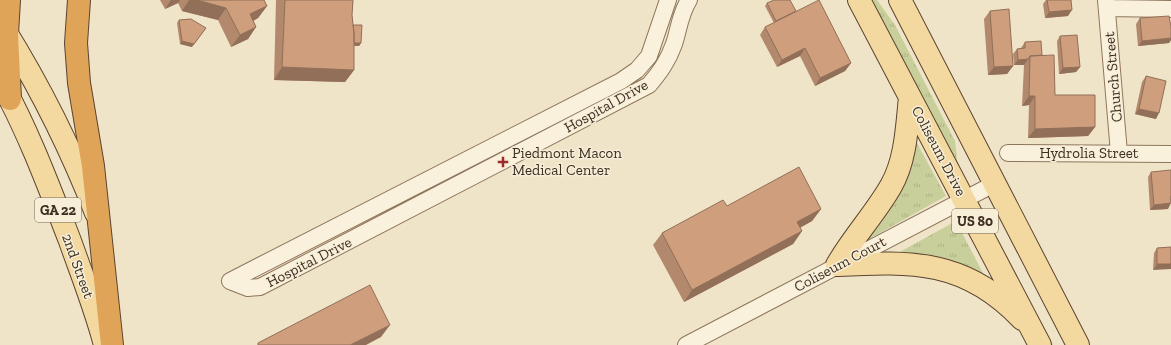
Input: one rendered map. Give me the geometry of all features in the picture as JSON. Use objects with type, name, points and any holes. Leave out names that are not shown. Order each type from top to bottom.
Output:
[{"type":"highway","points":[[9,0],[3,29],[10,99]]},
{"type":"highway","points":[[79,0],[76,43],[79,83],[93,166],[112,345]]},
{"type":"main road","name":"Coliseum Drive","points":[[859,0],[1036,338]]},
{"type":"main road","name":"US 80","points":[[900,0],[1078,345]]},
{"type":"main road","name":"GA 22","points":[[3,29],[36,83],[67,147],[98,219]]},
{"type":"main road","name":"2nd Street","points":[[0,79],[26,130],[53,196],[87,288],[105,345]]},
{"type":"main road","points":[[837,265],[851,241],[874,212],[891,185],[904,150],[910,97]]},
{"type":"main road","points":[[837,265],[905,263],[928,266],[956,274],[979,285],[996,296],[1036,338]]},
{"type":"street","name":"Hospital Drive","points":[[668,0],[649,56],[637,70],[621,81],[361,216],[230,281],[248,288],[260,287],[649,85],[665,66],[674,44],[678,26],[689,0]]},
{"type":"street","points":[[1106,4],[1171,9]]},
{"type":"street","name":"Church Street","points":[[1106,4],[1119,153]]},
{"type":"street","name":"Hydrolia Street","points":[[1008,153],[1171,154]]},
{"type":"street","name":"Coliseum Court","points":[[686,345],[994,184]]},
{"type":"green space","points":[[871,0],[877,0],[895,25],[955,141],[958,168]]},
{"type":"green space","points":[[913,136],[946,196],[853,248]]},
{"type":"green space","points":[[984,212],[1053,345],[1049,345],[985,221]]},
{"type":"green space","points":[[956,221],[985,277],[896,254]]},
{"type":"building","points":[[197,0],[264,0],[267,6],[250,14],[256,27],[240,35],[226,8]]},
{"type":"building","points":[[285,0],[353,0],[352,15],[354,33],[354,70],[282,67]]},
{"type":"building","points":[[774,0],[790,0],[796,11],[776,21],[767,3]]},
{"type":"building","points":[[819,0],[851,63],[820,78],[805,48],[782,60],[765,27]]},
{"type":"building","points":[[1047,0],[1071,0],[1072,10],[1049,12]]},
{"type":"building","points":[[1009,9],[1013,66],[994,67],[990,11]]},
{"type":"building","points":[[1169,16],[1171,38],[1142,41],[1140,18]]},
{"type":"building","points":[[191,19],[206,28],[194,44],[182,41],[179,20]]},
{"type":"building","points":[[353,25],[362,25],[361,43],[354,43]]},
{"type":"building","points":[[1077,35],[1080,67],[1063,68],[1060,36]]},
{"type":"building","points":[[1041,41],[1042,55],[1030,56],[1028,59],[1018,60],[1017,49],[1025,48],[1025,42]]},
{"type":"building","points":[[1054,55],[1055,95],[1095,95],[1095,127],[1035,129],[1035,96],[1029,96],[1030,56]]},
{"type":"building","points":[[1146,76],[1166,81],[1159,113],[1139,109]]},
{"type":"building","points":[[799,167],[821,209],[797,222],[802,231],[692,290],[662,233],[723,200],[727,206]]},
{"type":"building","points":[[1171,170],[1171,203],[1154,205],[1151,172]]},
{"type":"building","points":[[1171,247],[1171,264],[1157,264],[1157,248]]},
{"type":"building","points":[[370,285],[390,325],[350,345],[258,345],[258,343]]},
{"type":"place","name":"Piedmont Macon Medical Center","points":[[503,162]]}]
